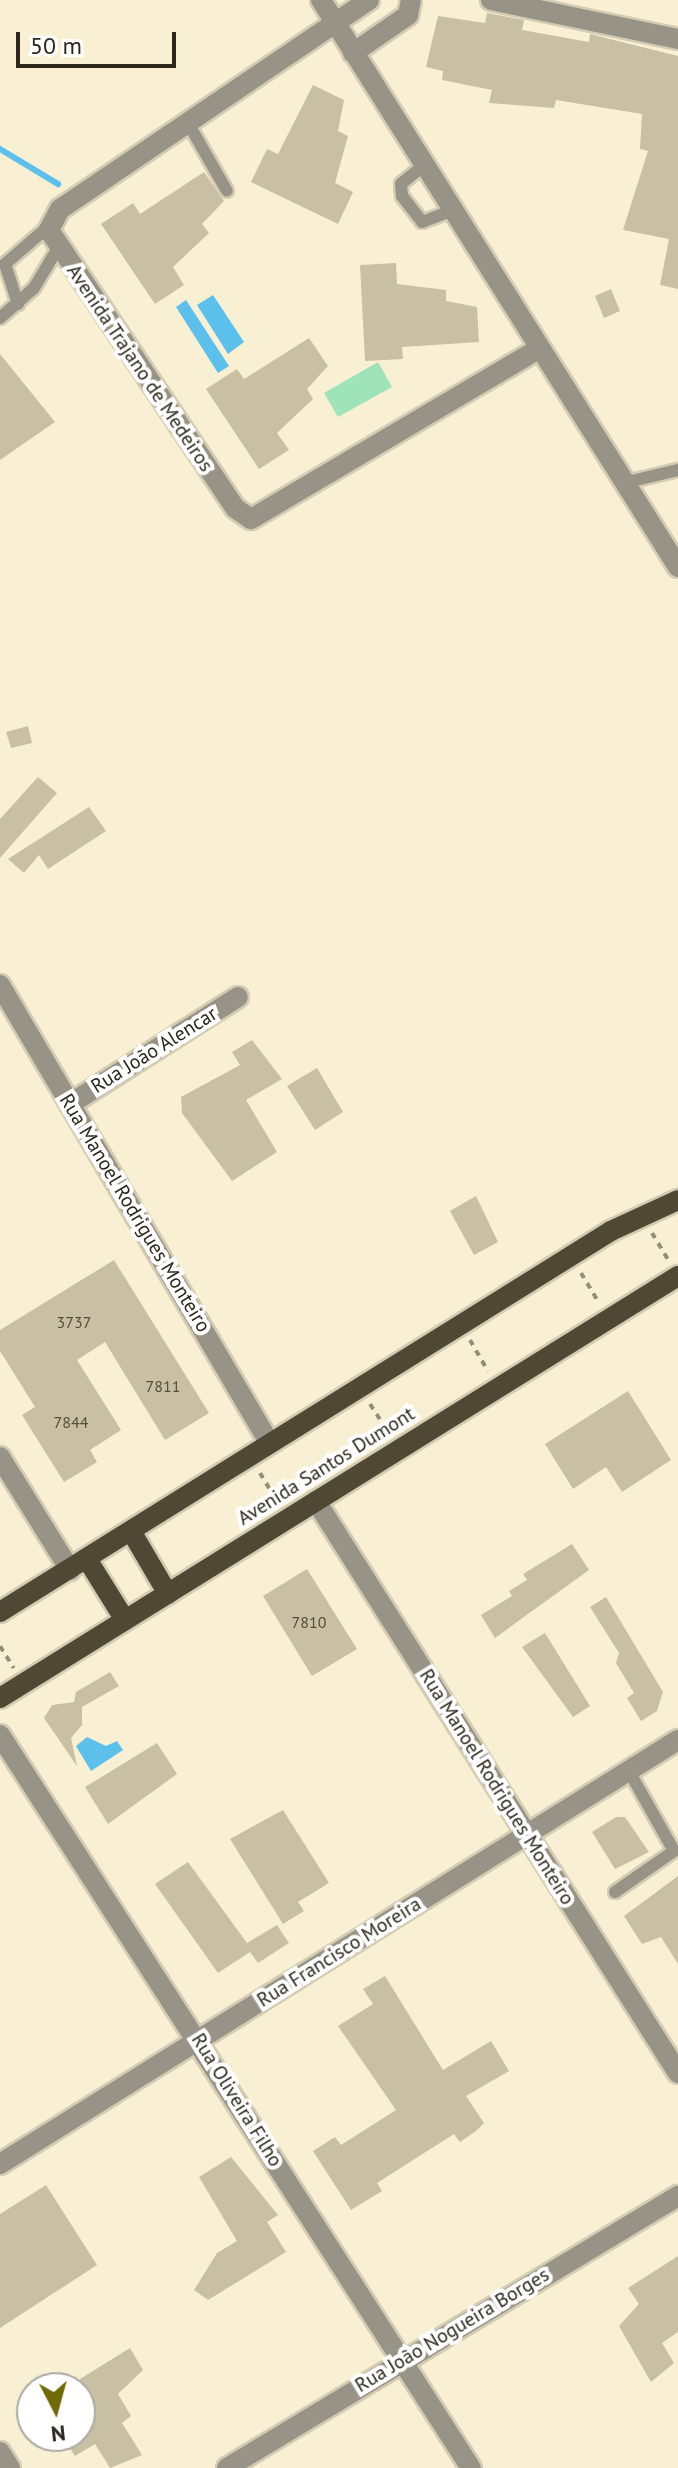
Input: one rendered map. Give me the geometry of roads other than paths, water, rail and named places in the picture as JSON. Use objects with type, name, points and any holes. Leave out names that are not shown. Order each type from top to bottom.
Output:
[{"type":"main road","points":[[0,1612],[571,1255],[678,1200]]},
{"type":"main road","name":"Avenida Santos Dumont","points":[[0,1698],[678,1277]]},
{"type":"main road","points":[[131,1531],[168,1594]]},
{"type":"main road","points":[[78,1565],[125,1620]]},
{"type":"street","points":[[321,0],[537,350],[678,567]]},
{"type":"street","points":[[49,226],[60,209],[337,27],[369,0]]},
{"type":"street","points":[[491,0],[678,39]]},
{"type":"street","points":[[353,53],[413,2]]},
{"type":"street","name":"Avenida Trajano de Medeiros","points":[[49,226],[58,248],[235,508],[251,519],[537,350]]},
{"type":"street","name":"Rua Manoel Rodrigues Monteiro","points":[[0,985],[269,1442]]},
{"type":"street","name":"Rua João Alencar","points":[[70,1104],[238,997]]},
{"type":"street","points":[[0,1457],[78,1565]]},
{"type":"street","name":"Rua Manoel Rodrigues Monteiro","points":[[316,1501],[678,2073]]},
{"type":"street","name":"Rua Oliveira Filho","points":[[0,1735],[199,2040],[471,2468]]},
{"type":"street","name":"Rua Francisco Moreira","points":[[0,2164],[678,1740]]},
{"type":"street","name":"Rua João Nogueira Borges","points":[[227,2468],[401,2359],[678,2196]]},
{"type":"street","points":[[0,2452],[10,2468]]},
{"type":"lane","points":[[188,123],[227,191]]},
{"type":"lane","points":[[423,166],[404,179],[402,196],[422,222],[451,211]]},
{"type":"lane","points":[[18,304],[5,264],[49,226]]},
{"type":"lane","points":[[0,318],[18,304],[58,248]]},
{"type":"lane","points":[[623,483],[678,470]]},
{"type":"lane","points":[[615,1892],[674,1851],[629,1771]]},
{"type":"water","points":[[213,295],[244,342],[228,354],[197,305]]},
{"type":"water","points":[[186,300],[229,366],[218,373],[176,307]]},
{"type":"water","points":[[87,1737],[106,1746],[117,1741],[123,1750],[91,1771],[76,1746]]},
{"type":"waterway","points":[[0,149],[58,184]]}]
